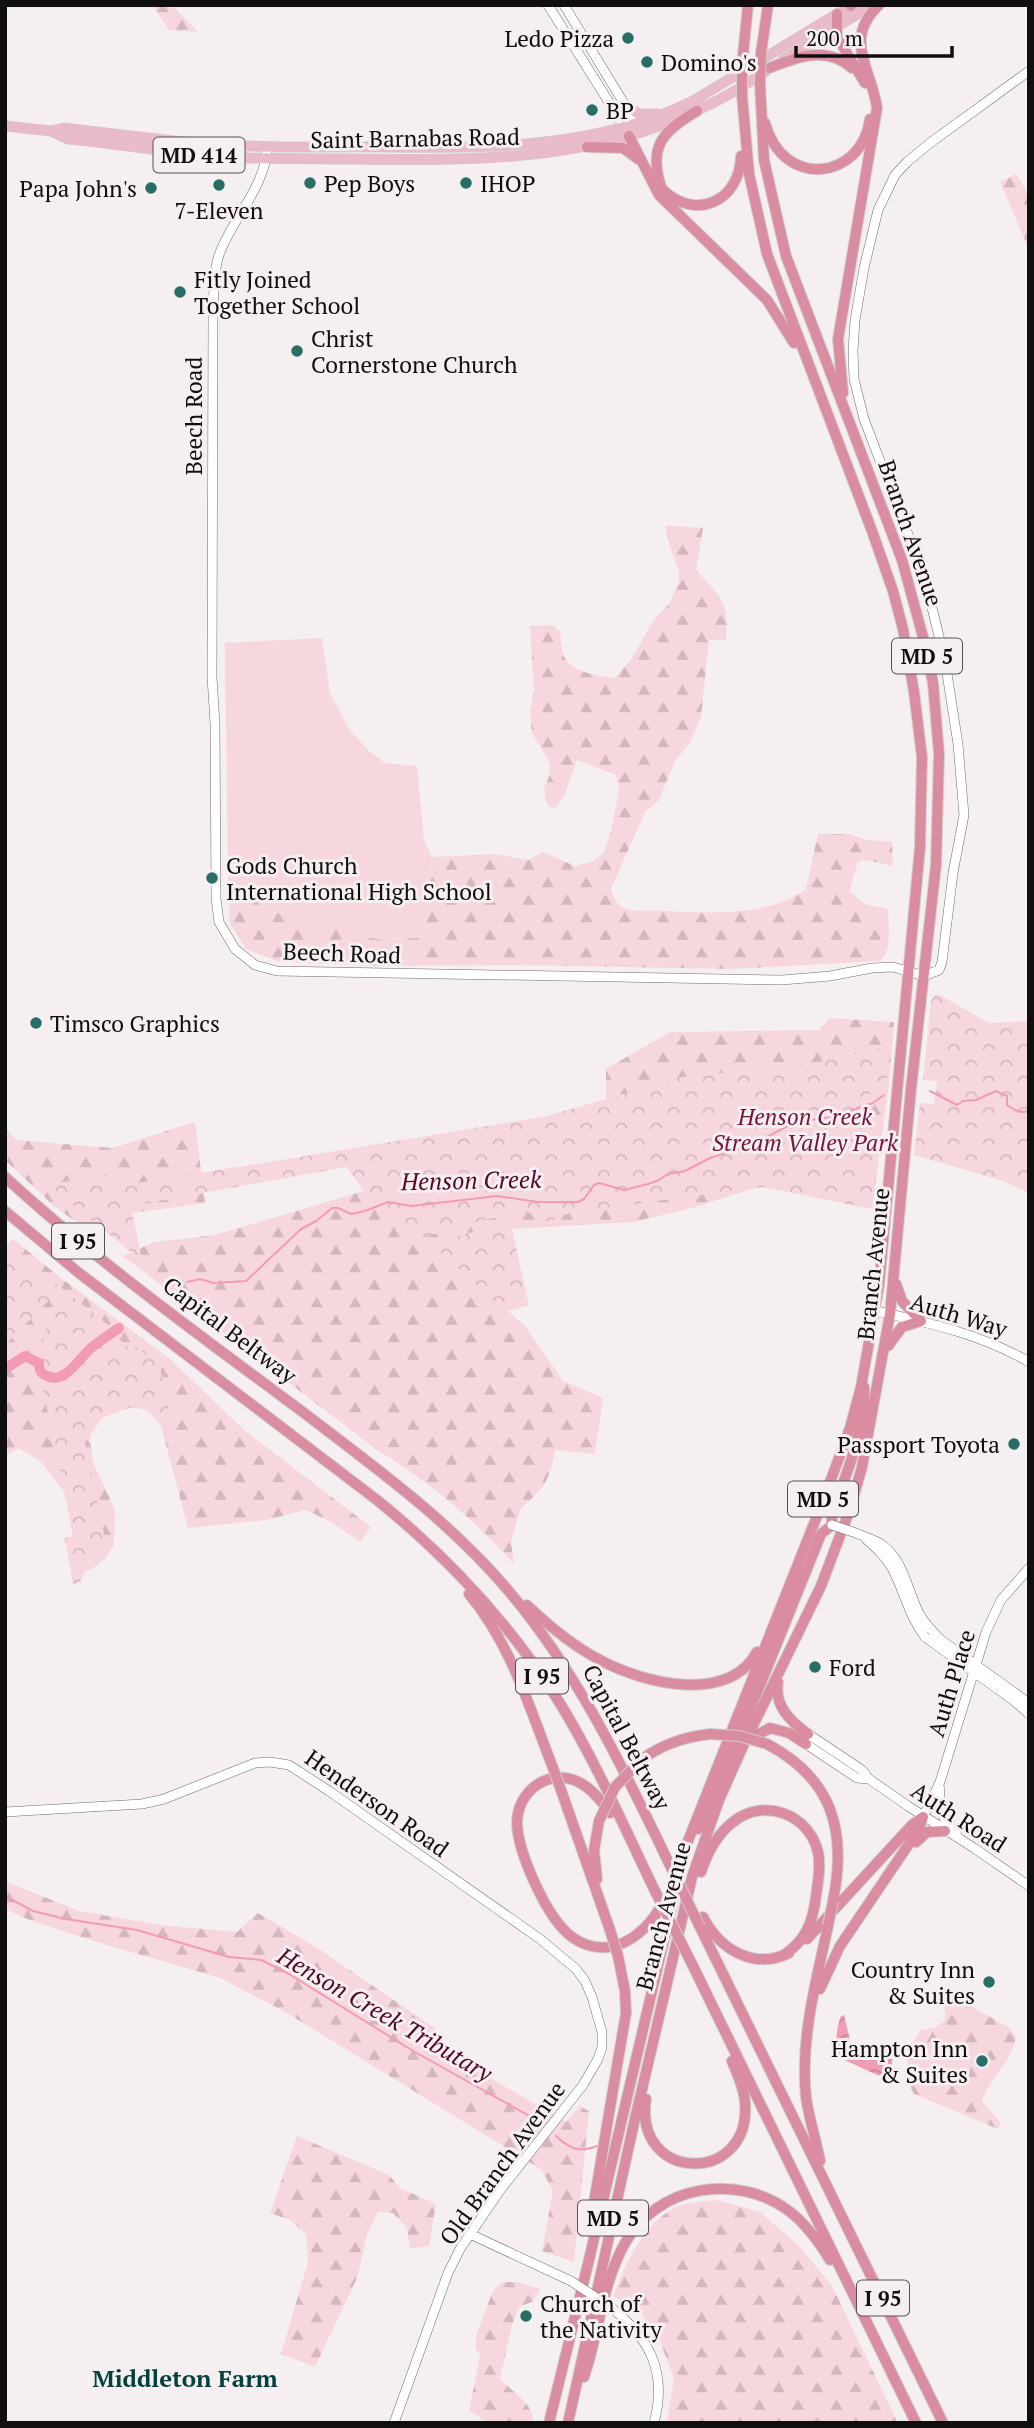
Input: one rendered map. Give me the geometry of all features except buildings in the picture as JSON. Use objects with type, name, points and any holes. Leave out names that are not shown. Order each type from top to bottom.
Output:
[{"type":"highway","name":"Branch Avenue","points":[[549,2423],[678,1871],[705,1794],[805,1548],[850,1428],[863,1376],[876,1311],[922,804],[922,757],[914,692],[893,591],[767,254],[749,173],[742,95],[748,5]]},
{"type":"highway","name":"Branch Avenue","points":[[569,2423],[660,2013],[701,1851],[719,1800],[744,1744],[821,1586],[850,1508],[868,1442],[890,1314],[936,865],[939,754],[933,683],[919,620],[902,560],[804,307],[783,244],[764,160],[760,84],[761,53],[768,5]]},
{"type":"highway","points":[[854,433],[842,389],[838,339],[842,302],[876,119],[875,93],[861,57],[860,40],[862,30],[879,5]]},
{"type":"highway","points":[[760,99],[768,132],[778,152],[786,160],[799,167],[825,169],[847,158],[864,138],[869,127],[870,101],[863,81],[837,37],[837,14]]},
{"type":"highway","points":[[769,68],[803,55],[825,55],[838,58],[849,65],[863,81]]},
{"type":"highway","points":[[661,187],[655,157],[660,140],[671,128],[697,111]]},
{"type":"highway","points":[[631,131],[661,187],[672,198],[693,205],[706,205],[726,194],[739,176],[743,111]]},
{"type":"highway","points":[[631,131],[642,164],[659,195],[766,300],[793,340],[824,407]]},
{"type":"highway","points":[[587,147],[622,148],[642,164]]},
{"type":"highway","name":"Capital Beltway","points":[[5,1177],[95,1255],[410,1494],[472,1551],[507,1589],[554,1649],[599,1721],[701,1922],[943,2423]]},
{"type":"highway","name":"Capital Beltway","points":[[5,1211],[79,1272],[425,1539],[466,1580],[528,1656],[577,1734],[916,2423]]},
{"type":"highway","points":[[884,1351],[902,1327],[921,1321],[902,1301],[894,1274]]},
{"type":"highway","points":[[651,1993],[699,1827],[821,1534],[832,1522],[832,1510],[845,1478],[863,1412],[863,1376]]},
{"type":"highway","points":[[377,1500],[431,1552],[485,1614],[513,1665],[561,1790],[618,1956],[625,1992],[624,2026],[568,2346]]},
{"type":"highway","points":[[472,1551],[568,1641],[601,1661],[660,1681],[712,1684],[734,1674],[755,1656],[775,1618]]},
{"type":"highway","points":[[779,1675],[776,1695],[779,1703],[807,1739]]},
{"type":"highway","points":[[744,1744],[770,1728],[807,1739]]},
{"type":"highway","points":[[610,1930],[595,1866],[596,1835],[599,1821],[615,1787],[640,1760],[672,1742],[692,1736],[740,1736],[767,1744],[810,1776],[832,1813],[837,1829],[839,1863],[810,2014],[805,2065],[806,2097],[822,2174]]},
{"type":"highway","points":[[655,1891],[610,1813],[586,1787],[569,1779],[551,1779],[537,1784],[522,1800],[517,1828],[542,1896],[566,1931],[581,1942],[600,1947],[628,1942],[643,1931],[657,1915],[665,1900],[682,1845],[705,1794]]},
{"type":"highway","points":[[673,1958],[705,1862],[717,1839],[738,1818],[753,1811],[764,1810],[783,1813],[799,1821],[810,1833],[819,1857],[810,1925],[803,1938],[784,1955]]},
{"type":"highway","points":[[810,2014],[840,1946],[919,1829],[923,1817]]},
{"type":"highway","points":[[701,1922],[739,1955],[765,1960],[784,1955],[801,1946],[912,1825],[923,1817]]},
{"type":"highway","points":[[887,1876],[897,1868],[920,1836],[927,1832],[945,1831]]},
{"type":"highway","points":[[660,2013],[644,2110],[649,2134],[659,2150],[672,2159],[690,2164],[709,2162],[725,2155],[737,2142],[744,2125],[745,2102],[741,2083],[692,1964]]},
{"type":"highway","points":[[569,2423],[590,2361],[608,2287],[620,2252],[634,2230],[650,2213],[662,2204],[687,2193],[736,2189],[770,2199],[790,2212],[817,2241],[865,2318]]},
{"type":"main road","name":"Saint Barnabas Road","points":[[51,131],[64,128],[194,143],[267,147],[443,148],[522,145],[631,131],[693,102],[851,5]]},
{"type":"main road","name":"Saint Barnabas Road","points":[[5,126],[51,131],[68,139],[214,157],[456,161],[531,156],[587,147],[697,111],[873,5]]},
{"type":"main road","points":[[625,105],[646,115],[669,113]]},
{"type":"street","points":[[548,5],[631,131]]},
{"type":"street","points":[[564,5],[625,105],[631,131]]},
{"type":"street","points":[[924,976],[939,970],[942,962],[953,873],[964,815],[962,778],[950,686],[934,611],[908,532],[860,406],[854,379],[855,320],[878,210],[895,175],[930,143],[1029,71]]},
{"type":"street","points":[[267,147],[267,159]]},
{"type":"street","name":"Beech Road","points":[[267,159],[254,190],[223,246],[216,272],[213,314],[216,898],[219,922],[234,949],[244,958],[264,968],[334,974],[764,980],[830,976],[893,967],[924,976]]},
{"type":"street","name":"Auth Way","points":[[876,1311],[921,1321],[993,1343],[1029,1362]]},
{"type":"street","points":[[832,1522],[878,1541],[895,1558],[903,1571],[919,1614],[929,1628],[1029,1714]]},
{"type":"street","name":"Auth Place","points":[[923,1817],[940,1782],[986,1632],[1001,1600],[1029,1568]]},
{"type":"street","points":[[975,1668],[1029,1703]]},
{"type":"street","name":"Auth Road","points":[[807,1739],[862,1770],[869,1779],[923,1817],[1029,1886]]},
{"type":"street","name":"Henderson Road","points":[[5,1812],[142,1804],[164,1799],[255,1763],[289,1765],[540,1939],[576,1969],[592,1997],[602,2032],[602,2047],[598,2059],[583,2085]]},
{"type":"street","points":[[940,1782],[940,1810],[943,1819],[960,1839]]},
{"type":"street","name":"Old Branch Avenue","points":[[394,2423],[448,2273],[470,2234],[501,2189],[583,2085]]},
{"type":"street","points":[[470,2234],[571,2281],[609,2305],[633,2326],[654,2359],[660,2387],[654,2423]]},
{"type":"green space","points":[[152,5],[172,5],[198,32],[169,30]]},
{"type":"green space","points":[[1016,174],[1029,195],[1029,250],[1000,182]]},
{"type":"green space","points":[[665,525],[703,528],[696,570],[725,608],[726,640],[709,640],[701,717],[690,743],[675,761],[659,800],[645,812],[611,889],[615,899],[624,908],[636,910],[719,912],[757,909],[774,905],[806,889],[818,834],[850,834],[867,840],[892,842],[893,866],[865,860],[858,862],[849,891],[865,904],[888,909],[889,938],[883,957],[879,961],[732,969],[514,965],[377,966],[280,962],[246,949],[230,924],[228,879],[267,910],[377,939],[419,938],[425,926],[432,857],[495,854],[528,860],[543,852],[575,866],[593,861],[604,852],[619,791],[616,775],[577,760],[566,791],[556,808],[550,807],[546,802],[544,788],[550,774],[550,763],[532,733],[530,711],[534,690],[530,626],[552,625],[560,631],[563,654],[575,668],[615,678],[632,658],[655,618],[669,604],[679,581],[679,571]]},
{"type":"green space","points":[[322,638],[330,693],[349,729],[369,751],[385,763],[417,766],[424,840],[432,857],[425,926],[419,938],[377,939],[267,910],[228,879],[225,643]]},
{"type":"green space","name":"Henson Creek Stream Valley Park","points":[[935,995],[940,995],[989,1023],[1029,1021],[1029,1193],[1003,1181],[914,1155],[920,1103],[934,1104],[937,1081],[923,1080],[931,1001]]},
{"type":"green space","points":[[830,1018],[894,1022],[889,1085],[872,1207],[805,1191],[758,1187],[692,1208],[633,1222],[494,1230],[478,1284],[525,1326],[563,1381],[603,1398],[595,1454],[555,1450],[544,1486],[520,1510],[511,1543],[514,1564],[466,1516],[432,1488],[377,1450],[123,1256],[154,1242],[215,1235],[387,1184],[606,1111],[606,1069],[670,1032],[819,1030]]},
{"type":"green space","name":"Henson Creek Stream Valley Park","points":[[879,1049],[888,1053],[886,1090],[871,1090],[868,1115],[882,1117],[872,1209],[763,1187],[572,1212],[548,1222],[526,1211],[466,1224],[416,1240],[382,1214],[346,1167],[131,1206],[142,1261],[48,1185],[102,1175],[125,1185],[263,1163],[547,1116],[682,1077],[804,1065]]},
{"type":"green space","points":[[195,1122],[205,1203],[133,1213],[98,1238],[54,1206],[5,1160],[5,1129],[17,1140],[112,1148]]},
{"type":"green space","points":[[511,1224],[529,1306],[505,1311],[432,1245]]},
{"type":"green space","points":[[13,1239],[169,1358],[244,1430],[371,1527],[360,1542],[331,1522],[306,1510],[266,1520],[188,1528],[161,1426],[147,1410],[127,1403],[92,1421],[90,1439],[93,1462],[115,1510],[114,1545],[105,1559],[92,1569],[79,1572],[65,1493],[41,1462],[19,1448],[5,1455],[5,1246]]},
{"type":"green space","points":[[5,1243],[108,1325],[106,1329],[130,1348],[133,1345],[159,1364],[170,1415],[132,1407],[102,1418],[85,1443],[104,1533],[80,1582],[73,1584],[63,1538],[74,1536],[37,1361],[59,1290],[5,1345]]},
{"type":"green space","points":[[5,1881],[79,1911],[161,1925],[237,1932],[258,1913],[319,1949],[433,2027],[456,2058],[566,2122],[580,2106],[589,2111],[574,2262],[542,2251],[553,2191],[542,2170],[287,2013],[220,1978],[97,1942],[32,1921],[5,1909]]},
{"type":"green space","points":[[942,1990],[1010,2028],[1016,2037],[1010,2055],[982,2101],[1001,2123],[998,2129],[914,2094],[907,2081],[909,2047],[921,2030],[935,2028],[945,2020]]},
{"type":"green space","points":[[297,2136],[389,2175],[400,2188],[436,2204],[429,2246],[410,2249],[407,2228],[393,2213],[378,2212],[367,2235],[357,2278],[315,2367],[281,2354],[308,2262],[306,2234],[290,2220],[270,2213]]},
{"type":"green space","points":[[717,2200],[760,2212],[801,2248],[832,2286],[898,2423],[667,2423],[674,2378],[656,2331],[636,2309],[613,2296],[636,2246],[662,2216],[689,2203]]},
{"type":"green space","points":[[502,2282],[517,2282],[541,2289],[532,2302],[519,2307],[512,2325],[500,2379],[527,2404],[533,2416],[533,2423],[483,2423],[479,2416],[469,2411],[480,2356],[476,2349],[476,2335],[493,2291]]},
{"type":"water","points":[[844,2015],[853,2053],[861,2058],[892,2059],[892,2073],[887,2077],[838,2057],[837,2031],[841,2016]]},
{"type":"waterway","name":"Henson Creek","points":[[930,1091],[957,1105],[996,1091],[1007,1096],[1007,1105],[1020,1112],[1029,1111]]},
{"type":"waterway","name":"Henson Creek","points":[[187,1282],[200,1279],[214,1283],[246,1281],[301,1229],[332,1208],[351,1214],[388,1202],[411,1206],[497,1196],[538,1202],[578,1202],[599,1183],[624,1190],[648,1184],[668,1174],[685,1171],[710,1158],[754,1144],[795,1122],[832,1117],[873,1103],[884,1095]]},
{"type":"waterway","name":"Henson Creek","points":[[5,1369],[25,1356],[39,1363],[40,1371],[45,1375],[60,1377],[91,1348],[119,1328]]},
{"type":"waterway","name":"Henson Creek Tributary","points":[[5,1896],[33,1911],[137,1930],[229,1957],[261,1960],[289,1974],[413,2051],[542,2123]]},
{"type":"waterway","name":"Henson Creek Tributary","points":[[556,2136],[575,2148],[597,2146]]},
{"type":"place","name":"Ledo Pizza","points":[[628,38]]},
{"type":"place","name":"Domino's","points":[[647,62]]},
{"type":"place","name":"BP","points":[[592,110]]},
{"type":"place","name":"Pep Boys","points":[[310,183]]},
{"type":"place","name":"IHOP","points":[[466,183]]},
{"type":"place","name":"7-Eleven","points":[[219,185]]},
{"type":"place","name":"Papa John's","points":[[151,188]]},
{"type":"place","name":"Fitly Joined Together School","points":[[180,292]]},
{"type":"place","name":"Christ Cornerstone Church","points":[[297,351]]},
{"type":"place","name":"Gods Church International High School","points":[[212,878]]},
{"type":"place","name":"Timsco Graphics","points":[[36,1023]]},
{"type":"place","name":"Passport Toyota","points":[[1014,1444]]},
{"type":"place","name":"Ford","points":[[815,1667]]},
{"type":"place","name":"Country Inn & Suites","points":[[989,1982]]},
{"type":"place","name":"Hampton Inn & Suites","points":[[982,2061]]},
{"type":"place","name":"Church of the Nativity","points":[[526,2316]]},
{"type":"district","name":"Middleton Farm","points":[[185,2378]]}]
